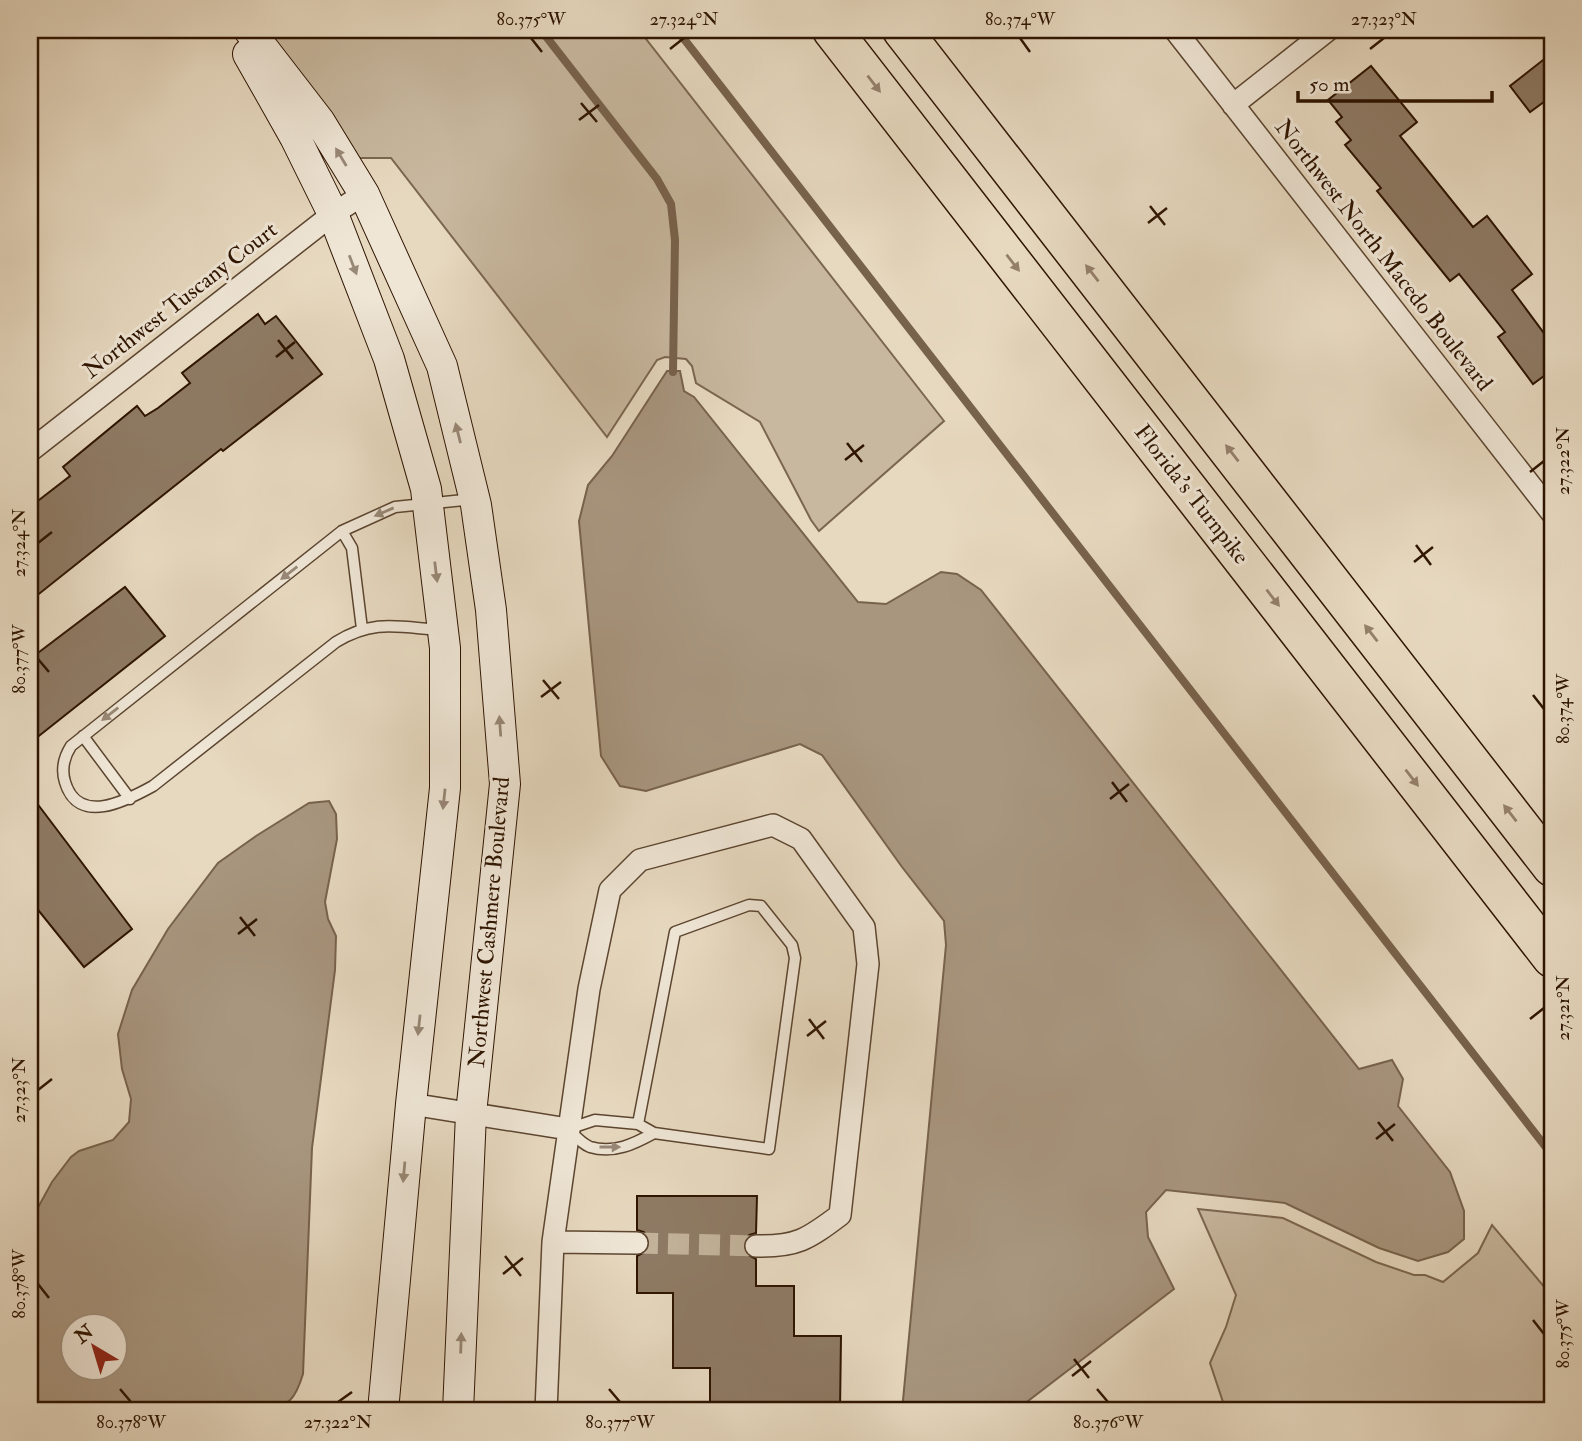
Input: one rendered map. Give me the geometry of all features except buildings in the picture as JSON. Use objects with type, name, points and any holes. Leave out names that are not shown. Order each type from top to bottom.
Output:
[{"type":"highway","name":"Florida's Turnpike","points":[[832,30],[1552,958]]},
{"type":"highway","points":[[902,30],[1552,867]]},
{"type":"street","points":[[233,30],[289,126],[333,214],[389,359],[426,489],[445,648],[445,788],[411,1104],[383,1411]]},
{"type":"street","name":"Northwest Cashmere Boulevard","points":[[249,30],[320,122],[364,194],[442,366],[474,499],[491,610],[505,784],[471,1114],[458,1411]]},
{"type":"street","name":"Northwest North Macedo Boulevard","points":[[1175,30],[1552,513]]},
{"type":"street","points":[[1233,104],[1328,30]]},
{"type":"street","name":"Northwest Tuscany Court","points":[[30,451],[333,214],[364,194]]},
{"type":"street","points":[[546,1411],[553,1242],[589,989],[610,890],[640,860],[774,825],[801,839],[864,927],[868,964],[839,1215],[810,1238],[783,1247],[756,1246]]},
{"type":"street","points":[[411,1104],[568,1129]]},
{"type":"street","points":[[553,1242],[637,1243]]},
{"type":"lane","points":[[443,631],[374,626],[362,629],[336,642],[153,786],[130,799],[88,807],[78,802],[68,791],[63,776],[64,757],[71,746],[342,531],[395,507],[474,499]]},
{"type":"lane","points":[[342,531],[352,548],[362,629]]},
{"type":"lane","points":[[83,736],[130,799]]},
{"type":"lane","points":[[568,1129],[595,1120],[638,1124],[654,1133],[769,1149],[795,958],[792,945],[761,906],[749,905],[675,932],[638,1124]]},
{"type":"lane","points":[[568,1129],[588,1146],[604,1148],[628,1147],[654,1133]]},
{"type":"shaded area","points":[[266,30],[639,30],[944,421],[819,531],[760,422],[696,383],[692,366],[686,359],[665,357],[657,360],[607,437],[391,158],[358,158]]},
{"type":"shaded area","points":[[667,371],[680,371],[684,391],[694,397],[858,602],[886,604],[941,572],[957,574],[981,590],[1359,1069],[1392,1060],[1403,1079],[1398,1106],[1450,1172],[1464,1211],[1464,1239],[1448,1252],[1418,1261],[1379,1248],[1285,1203],[1166,1190],[1146,1212],[1148,1237],[1174,1289],[1015,1411],[902,1411],[946,945],[944,921],[822,755],[800,744],[646,791],[620,786],[601,756],[579,521],[588,485],[612,456]]},
{"type":"shaded area","points":[[329,801],[336,814],[337,839],[325,902],[328,919],[336,936],[335,970],[312,1148],[303,1374],[297,1390],[285,1404],[263,1411],[30,1411],[30,1222],[52,1182],[71,1157],[79,1151],[113,1140],[129,1122],[131,1099],[122,1069],[118,1034],[132,990],[168,929],[218,863],[309,803]]},
{"type":"shaded area","points":[[1198,1209],[1283,1218],[1376,1262],[1443,1282],[1478,1253],[1492,1225],[1552,1296],[1552,1411],[1226,1411],[1210,1363],[1236,1295]]},
{"type":"waterway","points":[[541,30],[657,179],[671,204],[675,240],[673,372]]},
{"type":"waterway","points":[[677,30],[1552,1155]]},
{"type":"tunnel","points":[[637,1243],[756,1246]]}]
